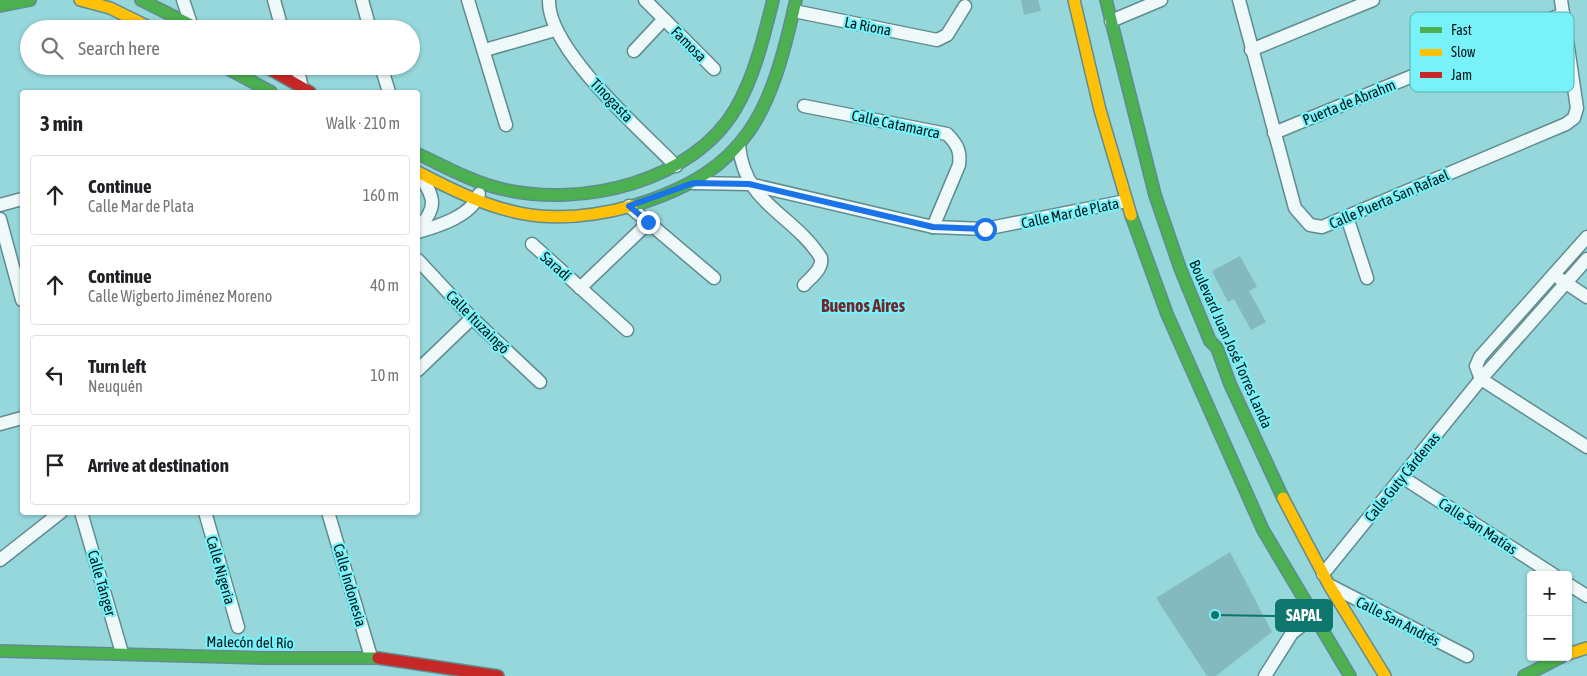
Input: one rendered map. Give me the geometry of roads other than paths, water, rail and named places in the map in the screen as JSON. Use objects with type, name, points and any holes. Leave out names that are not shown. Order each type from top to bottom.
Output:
[{"type":"street","points":[[0,6],[30,0]]},
{"type":"street","points":[[80,0],[110,8],[135,20]]},
{"type":"street","points":[[141,0],[183,20]]},
{"type":"street","points":[[182,0],[192,20]]},
{"type":"street","points":[[274,0],[280,20]]},
{"type":"street","points":[[468,0],[485,50],[506,124]]},
{"type":"street","name":"Tinogasta","points":[[548,0],[548,10],[555,30],[571,56],[676,166]]},
{"type":"street","name":"Famosa","points":[[645,0],[714,70]]},
{"type":"street","points":[[765,0],[769,17]]},
{"type":"street","points":[[420,155],[483,184],[517,192],[558,194],[602,190],[642,180],[676,166],[704,145],[729,119],[748,83],[774,0]]},
{"type":"street","points":[[1074,0],[1100,110],[1126,201],[1184,357],[1264,530],[1350,676]]},
{"type":"street","name":"Boulevard Juan José Torres Landa","points":[[1106,0],[1155,195],[1180,268],[1210,341],[1217,348],[1230,384],[1294,520],[1326,580],[1385,676]]},
{"type":"street","points":[[1111,21],[1161,0]]},
{"type":"street","name":"Calle Puerta San Rafael","points":[[1239,0],[1295,208],[1310,225],[1322,227],[1566,124],[1574,118],[1577,108],[1574,88]]},
{"type":"street","points":[[1252,50],[1373,0]]},
{"type":"street","points":[[366,1],[369,20]]},
{"type":"street","points":[[420,173],[477,202],[502,210],[563,218],[593,216],[629,206],[693,183],[717,166],[739,145],[756,123],[768,102],[795,5]]},
{"type":"street","name":"La Riona","points":[[795,5],[937,40],[942,39],[965,6]]},
{"type":"street","name":"Famosa","points":[[634,51],[664,19]]},
{"type":"street","points":[[485,50],[555,30]]},
{"type":"street","points":[[240,75],[267,90]]},
{"type":"street","points":[[249,80],[252,75]]},
{"type":"street","points":[[280,75],[306,90]]},
{"type":"street","points":[[300,75],[306,90]]},
{"type":"street","points":[[384,75],[388,90]]},
{"type":"street","name":"Puerta de Abrahm","points":[[1274,133],[1410,77]]},
{"type":"street","name":"Calle Catamarca","points":[[804,106],[947,134],[956,142],[960,154],[959,165],[933,227]]},
{"type":"street","points":[[739,145],[740,162],[749,184],[821,258],[822,263],[819,268],[804,285]]},
{"type":"street","points":[[420,175],[432,195],[433,203],[428,217],[420,227]]},
{"type":"street","name":"Calle Mar de Plata","points":[[693,183],[749,184],[933,227],[985,229],[1126,201]]},
{"type":"street","points":[[420,229],[456,217],[477,202],[483,184]]},
{"type":"street","points":[[0,206],[20,200]]},
{"type":"street","points":[[629,206],[714,278]]},
{"type":"street","points":[[1347,217],[1367,278]]},
{"type":"street","points":[[0,219],[20,293]]},
{"type":"street","points":[[580,288],[648,222]]},
{"type":"street","points":[[1587,237],[1480,356],[1476,366],[1481,379],[1587,447]]},
{"type":"street","name":"Saradí","points":[[532,244],[627,330]]},
{"type":"street","name":"Calle Guty Cárdenas","points":[[1326,580],[1402,478],[1481,379],[1587,260]]},
{"type":"street","name":"Calle Ituzaingó","points":[[420,262],[472,318],[540,382]]},
{"type":"street","points":[[1553,275],[1587,297]]},
{"type":"street","points":[[420,368],[472,318]]},
{"type":"street","points":[[0,424],[20,419]]},
{"type":"street","name":"Calle San Matías","points":[[1402,478],[1548,571]]},
{"type":"street","points":[[0,560],[57,515]]},
{"type":"street","name":"Calle Tánger","points":[[82,515],[122,653]]},
{"type":"street","name":"Calle Nigeria","points":[[205,515],[238,627]]},
{"type":"street","name":"Calle Indonesia","points":[[329,515],[371,657]]},
{"type":"street","name":"Calle San Andrés","points":[[1326,580],[1467,656]]},
{"type":"street","points":[[1572,587],[1587,596]]},
{"type":"street","points":[[1268,675],[1292,633],[1314,616]]},
{"type":"street","points":[[1572,653],[1587,648]]},
{"type":"street","name":"Malecón del Río","points":[[0,651],[264,658],[371,657],[498,676]]},
{"type":"street","points":[[1524,676],[1552,661]]},
{"type":"place","name":"SAPAL","points":[[1215,615]]},
{"type":"district","name":"Buenos Aires","points":[[863,305]]}]
